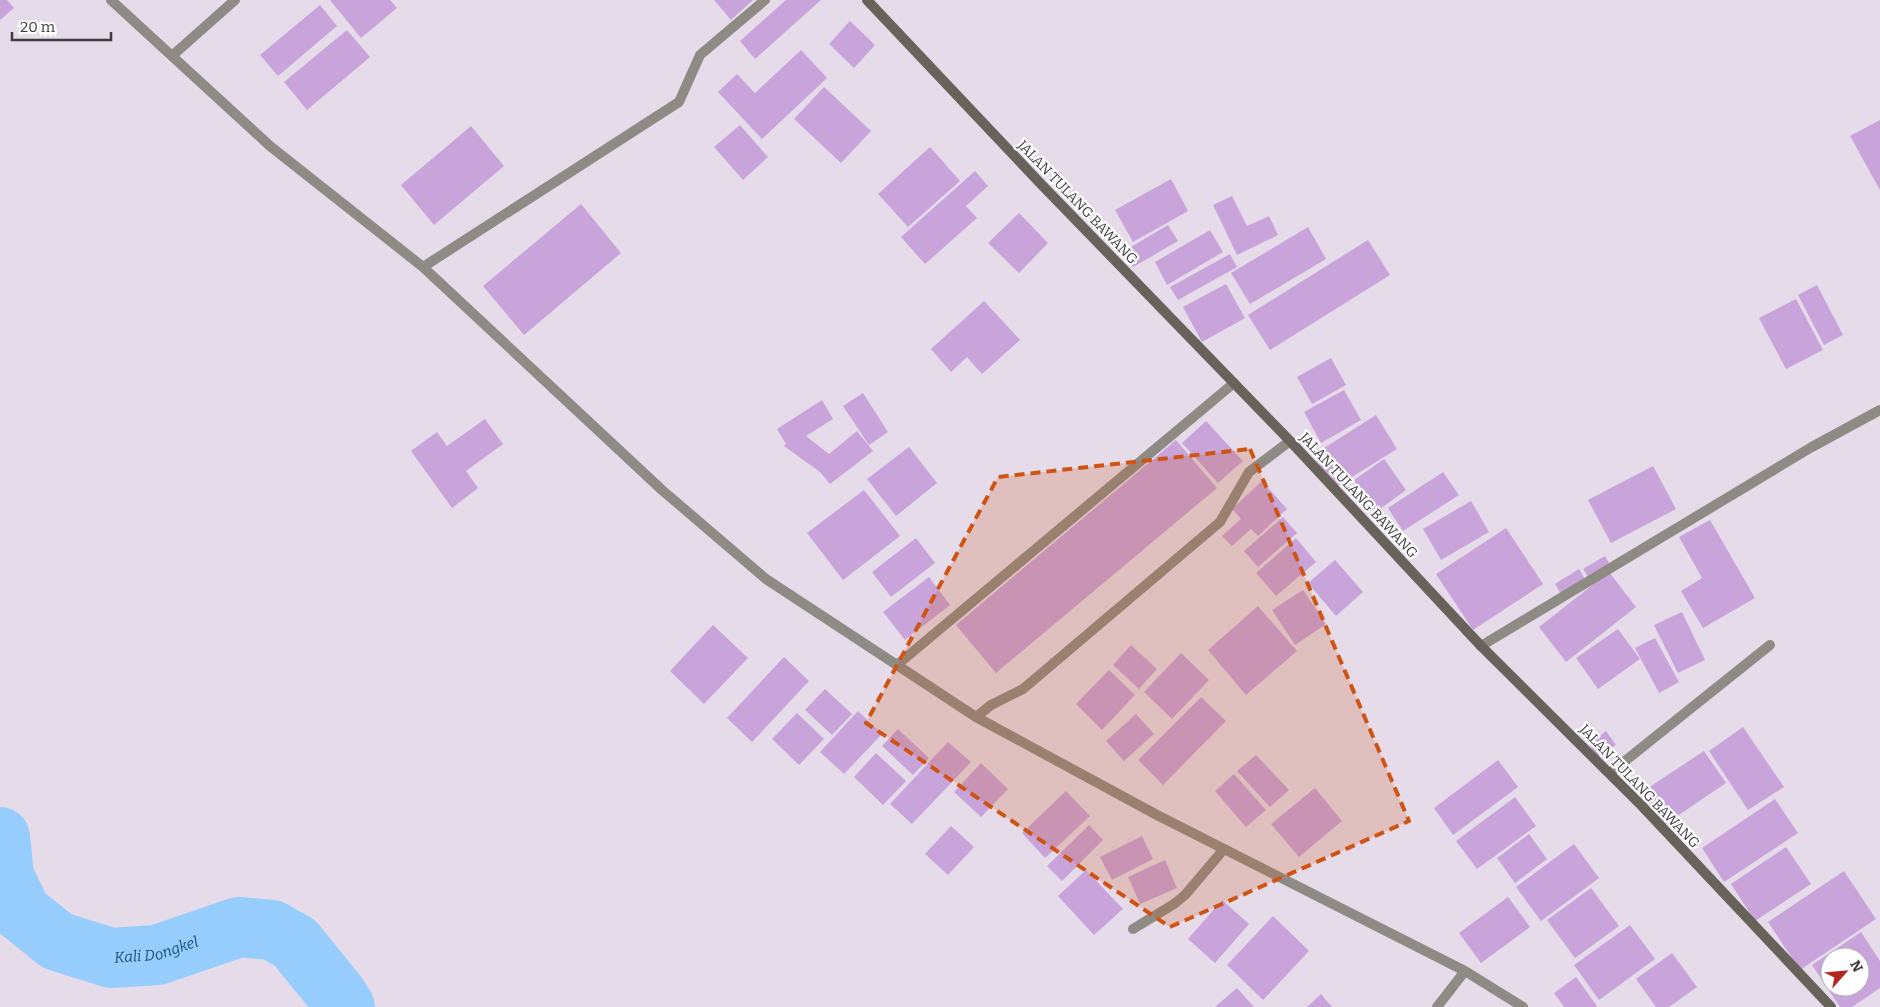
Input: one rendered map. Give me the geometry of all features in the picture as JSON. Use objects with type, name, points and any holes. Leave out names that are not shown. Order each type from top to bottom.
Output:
[{"type":"street","points":[[111,0],[270,146],[423,267],[662,490],[766,580],[976,717],[1224,849],[1465,971],[1523,1007]]},
{"type":"street","points":[[173,55],[235,0]]},
{"type":"street","points":[[423,267],[679,102],[700,55],[766,0]]},
{"type":"street","name":"JALAN TULANG BAWANG","points":[[867,0],[1290,440],[1481,646],[1610,773],[1831,1007]]},
{"type":"street","points":[[897,665],[1234,383]]},
{"type":"street","points":[[1481,646],[1810,448],[1880,410]]},
{"type":"street","points":[[976,717],[990,705],[1023,689],[1220,522],[1249,472],[1290,440]]},
{"type":"street","points":[[1610,773],[1770,645]]},
{"type":"street","points":[[1133,929],[1174,904],[1185,895],[1224,849]]},
{"type":"street","points":[[1437,1007],[1465,971]]},
{"type":"highlighted area","points":[[1250,449],[1409,821],[1170,927],[866,723],[998,477]]},
{"type":"building","points":[[0,0],[7,0],[14,8],[0,20]]},
{"type":"building","points":[[330,0],[390,0],[397,8],[361,38]]},
{"type":"building","points":[[714,0],[753,0],[731,20]]},
{"type":"building","points":[[786,0],[821,0],[755,59],[740,41]]},
{"type":"building","points":[[320,5],[337,26],[278,76],[260,55]]},
{"type":"building","points":[[850,21],[875,45],[854,68],[829,44]]},
{"type":"building","points":[[347,30],[370,57],[307,110],[284,82]]},
{"type":"building","points":[[801,50],[827,78],[762,139],[718,92],[737,74],[755,93]]},
{"type":"building","points":[[824,87],[871,131],[841,163],[794,119]]},
{"type":"building","points":[[1880,120],[1880,190],[1850,136]]},
{"type":"building","points":[[740,125],[768,157],[743,180],[714,147]]},
{"type":"building","points":[[471,126],[504,166],[434,225],[401,185]]},
{"type":"building","points":[[930,147],[960,181],[908,227],[878,194]]},
{"type":"building","points":[[975,171],[988,186],[966,206],[977,218],[925,264],[901,237]]},
{"type":"building","points":[[1171,179],[1188,211],[1133,242],[1115,210]]},
{"type":"building","points":[[1232,196],[1247,226],[1269,216],[1278,235],[1237,255],[1213,205]]},
{"type":"building","points":[[581,204],[621,253],[524,335],[483,286]]},
{"type":"building","points":[[1019,213],[1048,243],[1019,273],[988,243]]},
{"type":"building","points":[[1168,225],[1178,241],[1133,267],[1124,251]]},
{"type":"building","points":[[1308,227],[1326,259],[1250,304],[1231,273]]},
{"type":"building","points":[[1210,230],[1223,252],[1167,285],[1155,262]]},
{"type":"building","points":[[1368,240],[1390,275],[1270,350],[1248,315]]},
{"type":"building","points":[[1230,254],[1237,267],[1178,300],[1170,287]]},
{"type":"building","points":[[1226,284],[1245,318],[1202,342],[1183,307]]},
{"type":"building","points":[[1817,285],[1843,335],[1824,345],[1798,295]]},
{"type":"building","points":[[1796,299],[1823,350],[1786,369],[1759,318]]},
{"type":"building","points":[[984,301],[1020,340],[982,374],[967,357],[951,372],[931,349]]},
{"type":"building","points":[[1331,358],[1346,385],[1312,404],[1297,377]]},
{"type":"building","points":[[1344,390],[1361,420],[1321,443],[1304,412]]},
{"type":"building","points":[[863,393],[888,432],[869,445],[843,406]]},
{"type":"building","points":[[822,400],[833,419],[806,436],[829,454],[857,431],[873,451],[830,484],[820,472],[784,446],[786,444],[777,429]]},
{"type":"building","points":[[1376,415],[1397,449],[1334,488],[1313,455]]},
{"type":"building","points":[[485,419],[503,444],[466,471],[478,488],[452,508],[411,451],[437,432],[447,446]]},
{"type":"building","points":[[1206,421],[1243,461],[1218,483],[1182,443]]},
{"type":"building","points":[[1176,440],[1217,488],[996,673],[956,625]]},
{"type":"building","points":[[909,447],[937,483],[896,516],[867,479]]},
{"type":"building","points":[[1384,459],[1406,490],[1376,512],[1354,480]]},
{"type":"building","points":[[1653,466],[1676,509],[1611,543],[1588,500]]},
{"type":"building","points":[[1443,472],[1459,495],[1403,531],[1388,508]]},
{"type":"building","points":[[1262,481],[1287,509],[1258,536],[1251,529],[1232,546],[1222,536],[1241,519],[1232,509]]},
{"type":"building","points":[[864,490],[900,536],[843,580],[807,533]]},
{"type":"building","points":[[1471,501],[1489,532],[1441,560],[1423,529]]},
{"type":"building","points":[[1283,517],[1297,533],[1258,567],[1244,551]]},
{"type":"building","points":[[1710,520],[1755,598],[1703,628],[1681,591],[1702,578],[1679,537]]},
{"type":"building","points":[[1506,528],[1543,584],[1473,630],[1436,574]]},
{"type":"building","points":[[916,538],[935,563],[891,597],[872,572]]},
{"type":"building","points":[[1296,538],[1316,562],[1276,596],[1256,573]]},
{"type":"building","points":[[1605,556],[1610,565],[1589,578],[1583,569]]},
{"type":"building","points":[[1335,560],[1363,592],[1336,616],[1308,583]]},
{"type":"building","points":[[1579,569],[1586,581],[1562,596],[1555,584]]},
{"type":"building","points":[[1609,572],[1636,607],[1566,662],[1539,627]]},
{"type":"building","points":[[929,577],[950,605],[905,640],[883,612]]},
{"type":"building","points":[[1303,590],[1326,624],[1295,645],[1272,610]]},
{"type":"building","points":[[1258,606],[1297,651],[1246,695],[1208,650]]},
{"type":"building","points":[[1682,612],[1705,660],[1678,673],[1654,625]]},
{"type":"building","points":[[713,625],[748,658],[704,704],[670,671]]},
{"type":"building","points":[[1618,629],[1640,659],[1598,689],[1576,658]]},
{"type":"building","points":[[1655,638],[1679,682],[1659,693],[1635,648]]},
{"type":"building","points":[[1131,645],[1157,669],[1139,689],[1113,665]]},
{"type":"building","points":[[1181,653],[1209,680],[1172,719],[1144,692]]},
{"type":"building","points":[[784,657],[809,681],[752,742],[727,718]]},
{"type":"building","points":[[1109,670],[1135,695],[1102,730],[1076,704]]},
{"type":"building","points":[[825,689],[852,714],[832,735],[805,710]]},
{"type":"building","points":[[1201,697],[1226,721],[1163,785],[1138,760]]},
{"type":"building","points":[[858,711],[882,734],[844,774],[820,752]]},
{"type":"building","points":[[797,713],[824,739],[799,765],[772,739]]},
{"type":"building","points":[[1136,714],[1154,734],[1124,761],[1106,741]]},
{"type":"building","points":[[1743,727],[1784,787],[1748,810],[1709,751]]},
{"type":"building","points":[[898,729],[929,758],[913,775],[882,746]]},
{"type":"building","points":[[1606,731],[1616,745],[1597,757],[1589,744]]},
{"type":"building","points":[[948,742],[971,762],[912,824],[890,804]]},
{"type":"building","points":[[1704,751],[1726,783],[1664,825],[1642,792]]},
{"type":"building","points":[[876,753],[906,781],[883,805],[854,777]]},
{"type":"building","points":[[1256,755],[1289,790],[1270,807],[1237,771]]},
{"type":"building","points":[[1498,760],[1518,787],[1453,835],[1434,808]]},
{"type":"building","points":[[981,763],[1008,789],[981,817],[954,792]]},
{"type":"building","points":[[1234,774],[1266,810],[1246,827],[1215,791]]},
{"type":"building","points":[[1315,788],[1342,821],[1299,857],[1271,824]]},
{"type":"building","points":[[1066,791],[1090,816],[1045,858],[1022,833]]},
{"type":"building","points":[[1515,797],[1536,826],[1477,869],[1456,841]]},
{"type":"building","points":[[1775,799],[1798,833],[1724,882],[1702,848]]},
{"type":"building","points":[[1089,825],[1103,840],[1062,881],[1047,866]]},
{"type":"building","points":[[951,826],[974,847],[948,875],[925,854]]},
{"type":"building","points":[[1529,834],[1547,859],[1515,883],[1497,858]]},
{"type":"building","points":[[1142,836],[1153,859],[1112,880],[1100,857]]},
{"type":"building","points":[[1574,844],[1599,878],[1541,921],[1516,887]]},
{"type":"building","points":[[1786,847],[1811,884],[1755,921],[1731,884]]},
{"type":"building","points":[[1165,860],[1177,888],[1140,904],[1128,877]]},
{"type":"building","points":[[1086,870],[1123,909],[1094,935],[1058,896]]},
{"type":"building","points":[[1844,871],[1876,919],[1834,947],[1820,947],[1820,957],[1800,970],[1768,922]]},
{"type":"building","points":[[1591,888],[1619,926],[1575,958],[1547,920]]},
{"type":"building","points":[[1508,897],[1530,927],[1481,963],[1459,933]]},
{"type":"building","points":[[1222,900],[1249,924],[1215,963],[1188,939]]},
{"type":"building","points":[[1273,916],[1309,951],[1263,1000],[1227,965]]},
{"type":"building","points":[[1630,925],[1655,959],[1599,1000],[1574,965]]},
{"type":"building","points":[[1861,932],[1880,961],[1880,988],[1870,995],[1870,947],[1839,947]]},
{"type":"building","points":[[1672,953],[1697,987],[1669,1007],[1656,1007],[1636,979]]},
{"type":"building","points":[[1820,960],[1820,977],[1812,965]]},
{"type":"building","points":[[1576,977],[1596,1007],[1564,1007],[1554,993]]},
{"type":"building","points":[[1237,988],[1254,1007],[1215,1007]]},
{"type":"building","points":[[1321,994],[1332,1007],[1307,1007]]},
{"type":"building","points":[[1833,997],[1867,997],[1852,1007],[1840,1007]]},
{"type":"waterway","name":"Kali Dongkel","points":[[0,837],[4,876],[21,912],[57,941],[111,958],[157,955],[239,927],[272,930],[295,943],[345,1007]]}]
